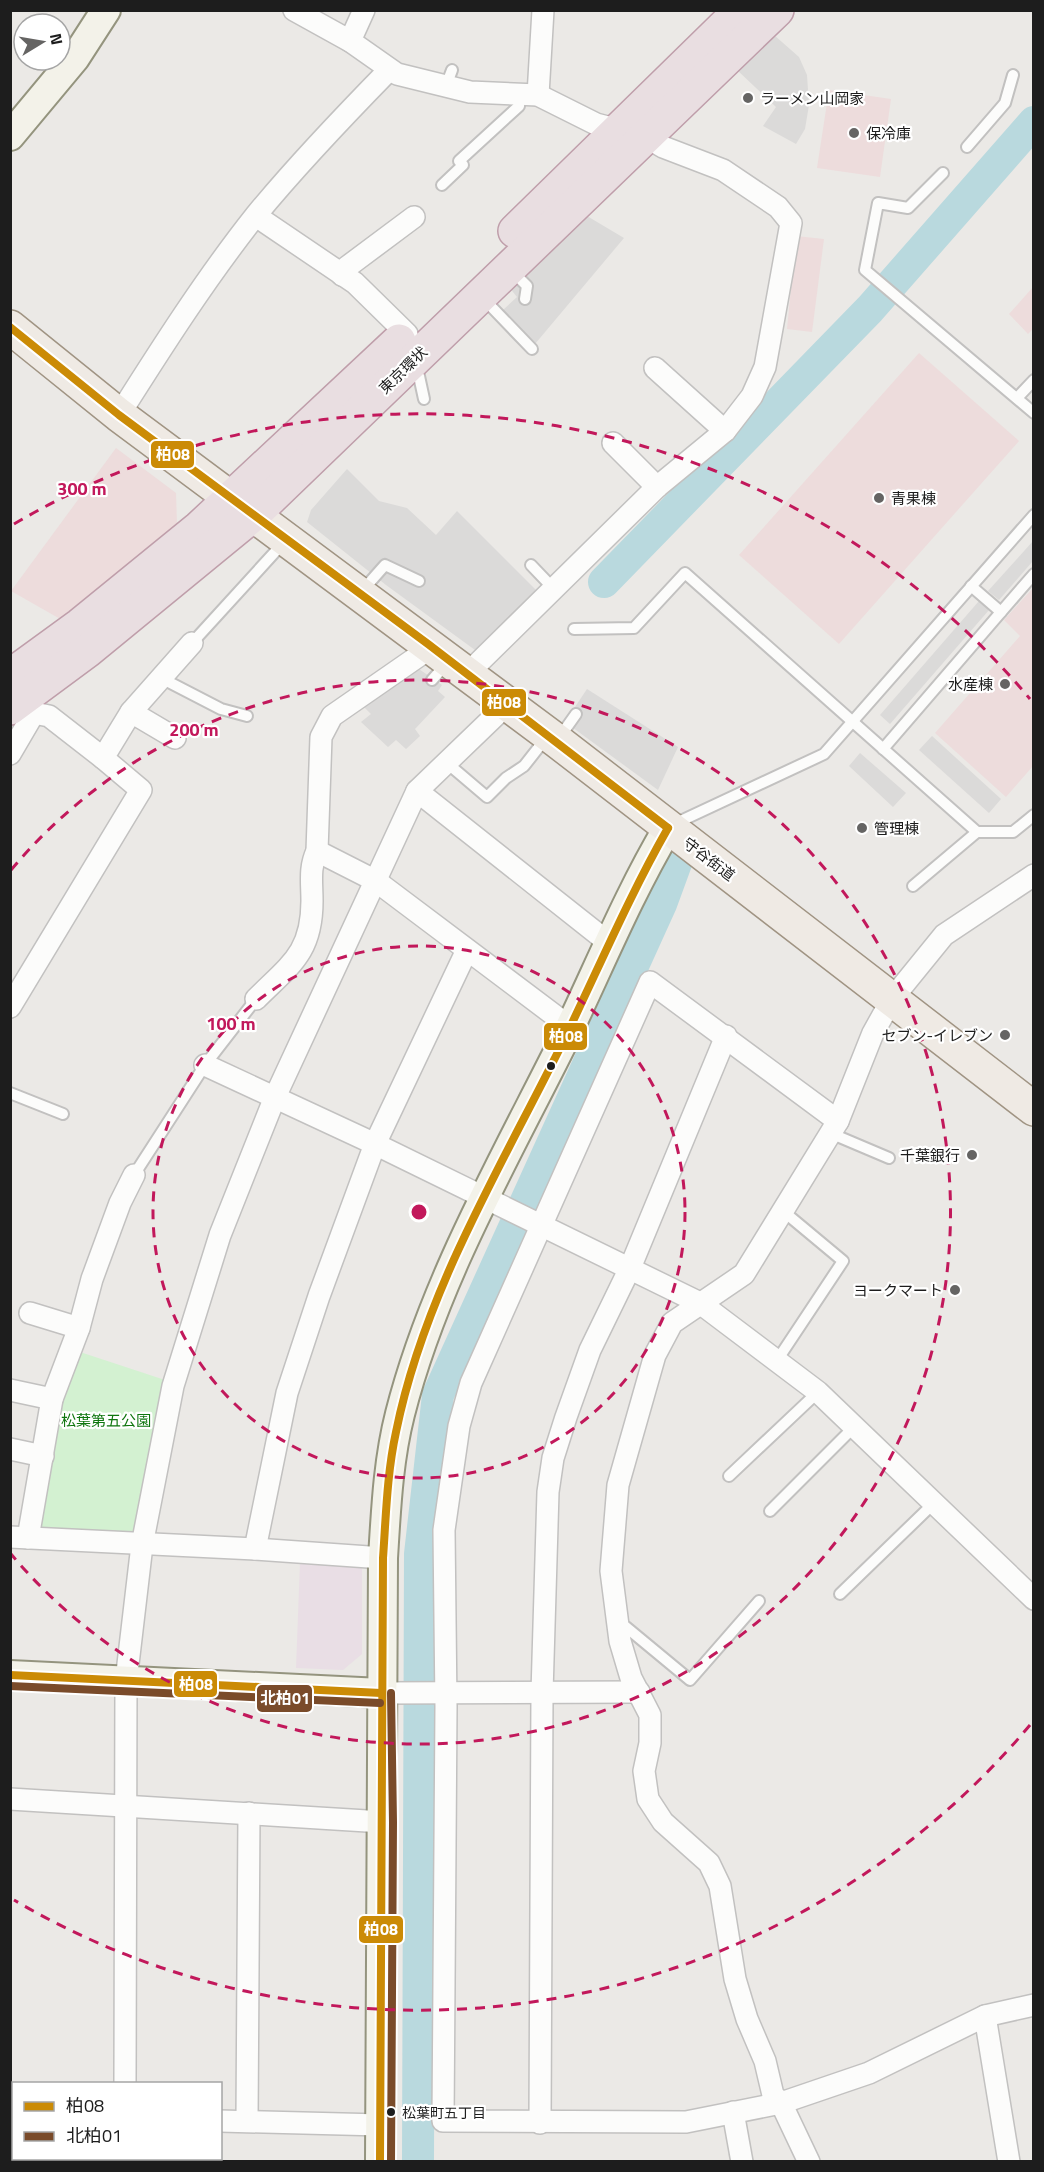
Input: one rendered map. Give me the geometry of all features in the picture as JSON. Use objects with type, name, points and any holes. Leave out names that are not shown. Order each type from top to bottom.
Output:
[{"type":"highway","name":"東京環状","points":[[19,699],[80,625],[243,506],[632,133],[745,33],[777,10]]},
{"type":"highway","name":"東京環状","points":[[408,348],[480,295],[508,268],[632,133]]},
{"type":"main road","name":"守谷街道","points":[[10,327],[118,415],[360,593],[444,665],[553,738],[1034,1109]]},
{"type":"street","points":[[10,136],[75,58],[106,10]]},
{"type":"street","points":[[256,999],[297,958],[309,936],[312,902],[310,864],[317,851],[316,747],[333,716],[420,655],[444,665],[553,588],[657,487],[724,431],[752,396],[765,367],[791,223],[778,207],[723,170],[632,133],[596,124],[529,95],[470,92],[449,78],[389,70],[350,41],[294,10]]},
{"type":"street","points":[[350,41],[364,10]]},
{"type":"street","points":[[529,95],[544,74],[538,19]]},
{"type":"street","points":[[118,415],[168,337],[255,216],[321,140],[389,70]]},
{"type":"street","points":[[255,216],[355,283],[408,348]]},
{"type":"street","points":[[342,275],[347,267],[414,217]]},
{"type":"street","points":[[655,368],[724,431]]},
{"type":"street","points":[[613,442],[657,487]]},
{"type":"street","points":[[103,758],[131,712],[192,643]]},
{"type":"street","points":[[10,754],[19,699],[49,716],[141,790],[10,1007]]},
{"type":"street","points":[[125,2082],[126,1681],[142,1545],[173,1386],[220,1235],[275,1097],[417,791],[496,715],[504,704]]},
{"type":"street","points":[[131,712],[175,738]]},
{"type":"street","points":[[417,791],[609,943]]},
{"type":"street","points":[[380,2162],[383,1822],[389,1694],[383,1558],[388,1478],[399,1417],[414,1362],[432,1316],[485,1198],[609,943],[668,828]]},
{"type":"street","points":[[317,851],[376,881],[570,1027]]},
{"type":"street","points":[[809,2162],[781,2103],[773,2095],[765,2061],[747,2019],[735,1979],[720,1886],[709,1863],[686,1840],[663,1822],[648,1799],[644,1771],[650,1743],[650,1715],[631,1678],[619,1629],[611,1571],[618,1485],[655,1354],[672,1323],[744,1274],[834,1127],[873,1033],[892,999],[944,935],[1034,875]]},
{"type":"street","points":[[255,1549],[287,1393],[319,1296],[375,1144],[467,950]]},
{"type":"street","points":[[834,1127],[726,1036],[650,982],[471,1383],[459,1426],[444,1530],[441,1695],[443,2121],[686,2122],[781,2103],[869,2073],[986,2016],[1034,2005]]},
{"type":"street","points":[[540,2123],[542,1693],[548,1492],[554,1458],[590,1350],[630,1268],[726,1036]]},
{"type":"street","points":[[205,1065],[375,1144],[700,1303],[776,1363],[818,1392],[1034,1599]]},
{"type":"street","points":[[134,1175],[120,1203],[92,1279],[79,1328],[52,1399],[43,1456],[19,1537],[383,1558]]},
{"type":"street","points":[[30,1313],[79,1328]]},
{"type":"street","points":[[10,1390],[52,1399]]},
{"type":"street","points":[[10,1449],[43,1456]]},
{"type":"street","points":[[10,1675],[389,1694],[639,1692]]},
{"type":"street","points":[[10,1799],[383,1822]]},
{"type":"street","points":[[247,2121],[249,1813]]},
{"type":"street","points":[[986,2016],[1009,2162]]},
{"type":"street","points":[[733,2112],[742,2162]]},
{"type":"street","points":[[222,2121],[381,2125]]},
{"type":"lane","points":[[967,147],[1005,103],[1013,75]]},
{"type":"lane","points":[[442,185],[463,165],[459,161],[529,95]]},
{"type":"lane","points":[[943,173],[908,208],[878,202],[865,270],[1034,413]]},
{"type":"lane","points":[[508,268],[527,286],[525,299]]},
{"type":"lane","points":[[480,295],[532,349]]},
{"type":"lane","points":[[408,348],[420,376],[424,399]]},
{"type":"lane","points":[[1017,398],[1034,380]]},
{"type":"lane","points":[[668,828],[824,754],[1034,515]]},
{"type":"lane","points":[[192,643],[287,538]]},
{"type":"lane","points":[[360,593],[385,565],[418,581]]},
{"type":"lane","points":[[531,565],[553,588]]},
{"type":"lane","points":[[579,629],[634,628],[685,573],[977,832]]},
{"type":"lane","points":[[883,749],[1034,574]]},
{"type":"lane","points":[[971,586],[1001,612]]},
{"type":"lane","points":[[161,678],[221,709],[247,716]]},
{"type":"lane","points":[[447,763],[487,797],[506,778],[524,766],[576,714]]},
{"type":"lane","points":[[913,886],[977,832],[1013,832],[1034,815]]},
{"type":"lane","points":[[134,1175],[205,1065],[256,999]]},
{"type":"lane","points":[[10,1092],[63,1114]]},
{"type":"lane","points":[[834,1127],[889,1158]]},
{"type":"lane","points":[[776,1363],[843,1261],[783,1211]]},
{"type":"lane","points":[[729,1476],[818,1392]]},
{"type":"lane","points":[[770,1511],[854,1427]]},
{"type":"lane","points":[[840,1594],[934,1503]]},
{"type":"lane","points":[[619,1629],[626,1627],[690,1680],[759,1601]]},
{"type":"shaded area","points":[[774,35],[799,57],[807,75],[809,105],[805,129],[796,144],[763,126],[776,107],[737,70]]},
{"type":"shaded area","name":"保冷庫","points":[[829,90],[891,99],[880,177],[817,168]]},
{"type":"shaded area","points":[[587,216],[624,238],[535,344],[503,310],[517,297],[509,287]]},
{"type":"shaded area","points":[[796,236],[824,239],[812,332],[787,329]]},
{"type":"shaded area","points":[[1033,287],[1033,329],[1028,334],[1009,314]]},
{"type":"shaded area","name":"青果棟","points":[[919,353],[1019,441],[839,644],[739,555]]},
{"type":"shaded area","points":[[116,448],[176,493],[177,525],[62,620],[11,591]]},
{"type":"shaded area","points":[[347,469],[379,501],[407,508],[436,535],[457,511],[536,590],[475,650],[386,585],[307,522],[311,510]]},
{"type":"shaded area","points":[[1033,541],[1033,561],[999,600],[988,591]]},
{"type":"shaded area","name":"水産棟","points":[[1033,588],[1033,766],[1006,797],[935,733],[1020,636],[1004,620]]},
{"type":"shaded area","points":[[979,601],[989,610],[890,724],[880,715]]},
{"type":"shaded area","points":[[416,667],[442,685],[438,691],[445,697],[415,729],[420,736],[406,749],[396,740],[388,747],[361,722],[371,714],[362,705]]},
{"type":"shaded area","points":[[587,689],[678,747],[658,790],[565,722]]},
{"type":"shaded area","points":[[932,736],[1001,799],[989,813],[919,750]]},
{"type":"shaded area","points":[[860,753],[906,793],[893,807],[849,766]]},
{"type":"shaded area","points":[[300,1562],[362,1565],[362,1654],[343,1670],[296,1668]]},
{"type":"green space","name":"松葉第五公園","points":[[77,1351],[165,1380],[136,1528],[130,1534],[43,1529],[37,1523],[60,1394]]},
{"type":"waterway","points":[[604,582],[870,309],[1034,122]]},
{"type":"waterway","points":[[418,2162],[420,1554],[438,1395],[661,904],[676,863]]},
{"type":"transit line","name":"柏08","points":[[10,327],[119,415],[428,644],[668,828]]},
{"type":"transit line","name":"柏08","points":[[380,2162],[383,1558],[389,1479],[396,1432],[425,1330],[444,1281],[562,1044],[639,881],[668,828]]},
{"type":"transit line","name":"柏08","points":[[10,1675],[381,1693]]},
{"type":"transit line","name":"北柏01","points":[[10,1686],[380,1703]]},
{"type":"transit line","name":"北柏01","points":[[391,1693],[393,1822],[391,2162]]},
{"type":"place","name":"ラーメン山岡家","points":[[748,98]]},
{"type":"place","name":"保冷庫","points":[[854,133]]},
{"type":"place","name":"青果棟","points":[[879,498]]},
{"type":"place","name":"水産棟","points":[[1005,684]]},
{"type":"place","name":"管理棟","points":[[862,828]]},
{"type":"place","name":"セブン-イレブン","points":[[1005,1035]]},
{"type":"place","name":"千葉銀行","points":[[972,1155]]},
{"type":"place","name":"ヨークマート","points":[[955,1290]]},
{"type":"place","name":"松葉町五丁目","points":[[391,2112]]}]
